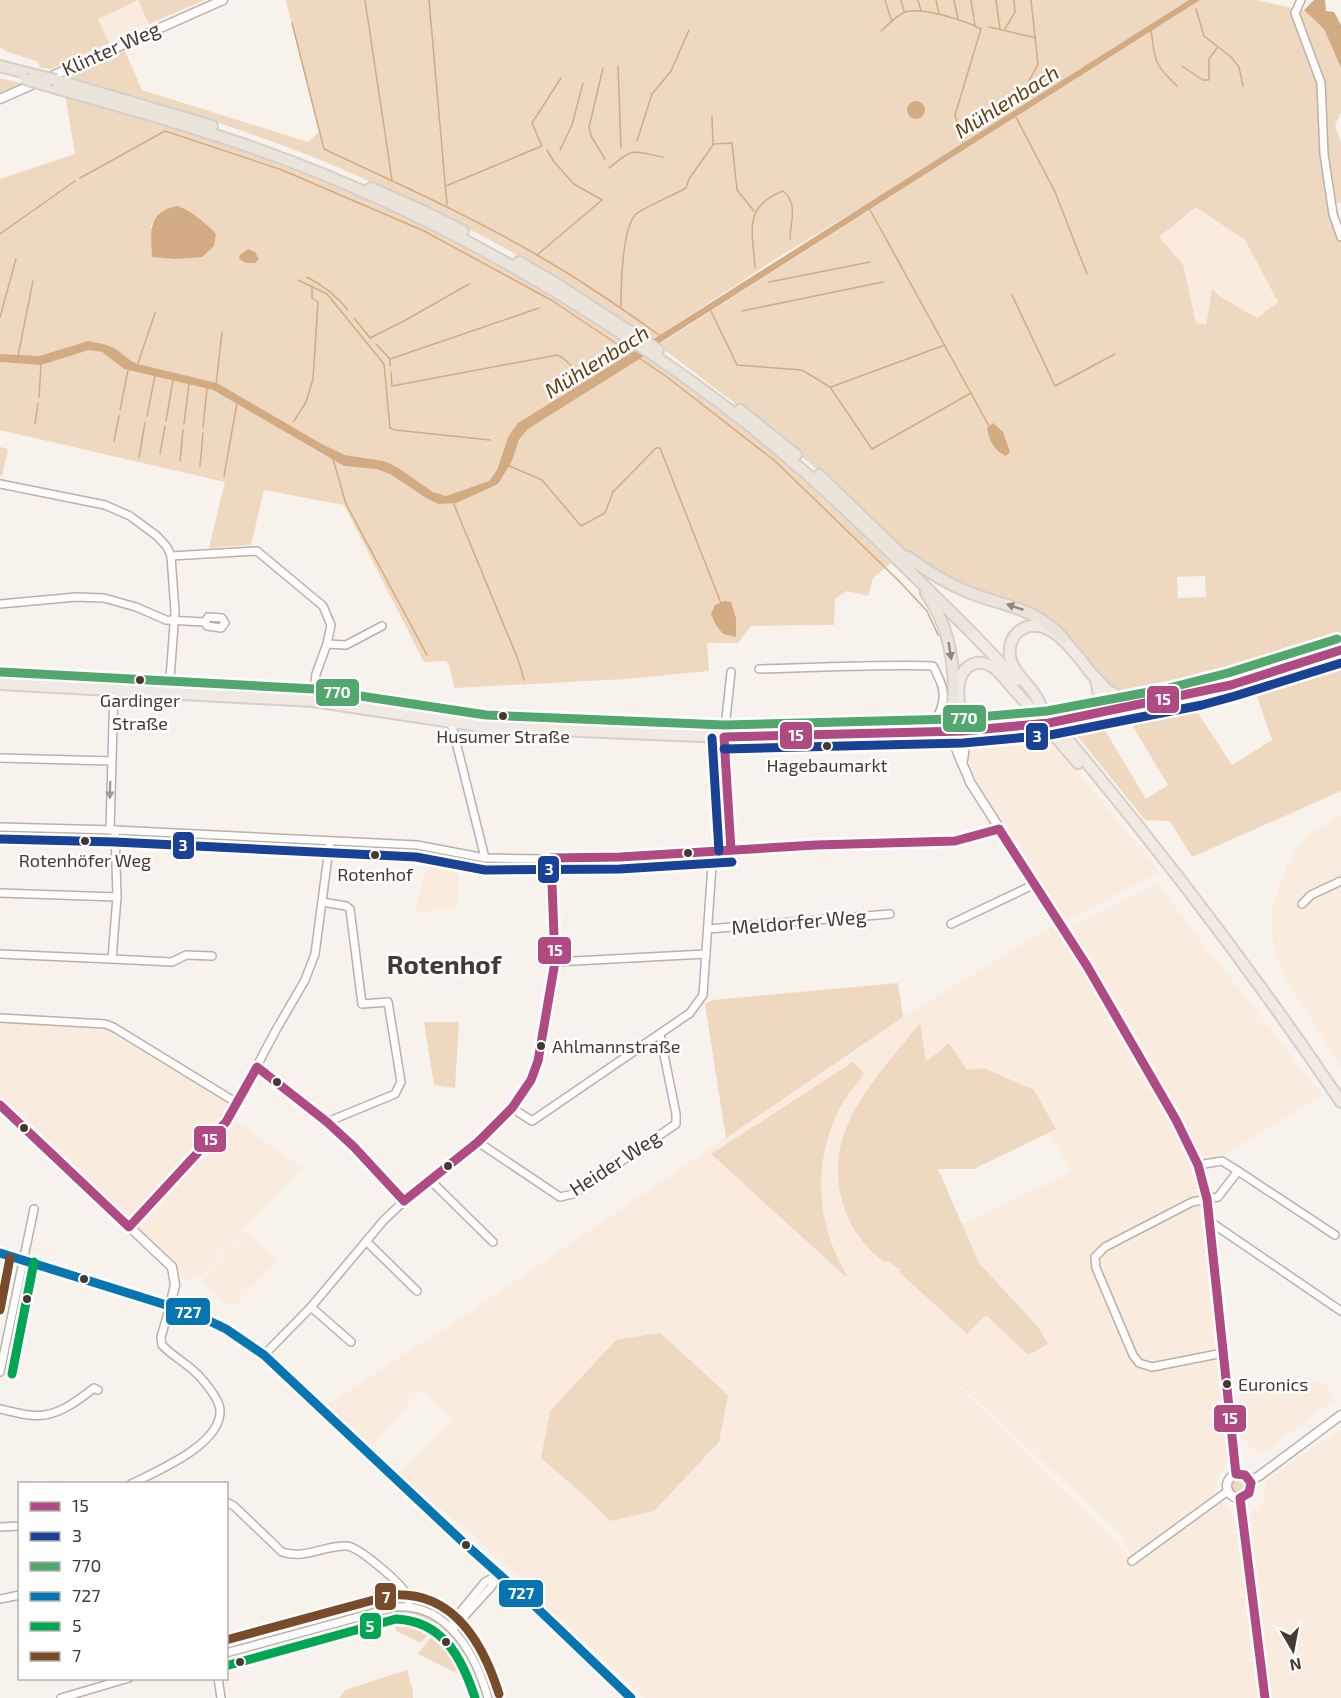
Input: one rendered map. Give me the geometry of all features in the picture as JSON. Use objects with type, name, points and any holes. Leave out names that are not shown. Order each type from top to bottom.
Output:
[{"type":"highway","points":[[0,66],[30,77]]},
{"type":"highway","points":[[0,73],[30,77],[180,115],[270,146],[349,177],[491,246],[555,283],[774,436],[829,484],[969,630]]},
{"type":"highway","points":[[898,555],[942,581],[967,592],[1010,604],[1041,618],[1063,638]]},
{"type":"highway","points":[[898,555],[929,597],[947,637],[954,693],[951,731]]},
{"type":"main road","points":[[1039,710],[1034,693],[1012,664],[1010,644],[1015,634],[1029,626],[1042,627],[1063,638],[1096,680],[1121,698],[1139,707]]},
{"type":"main road","points":[[969,630],[1114,796],[1284,1018],[1341,1102]]},
{"type":"main road","points":[[0,684],[313,701],[484,727],[724,737],[963,731],[1049,723],[1139,707],[1231,685],[1341,650]]},
{"type":"main road","points":[[963,731],[958,689],[960,679],[967,667],[976,663],[989,664],[996,669],[1039,710]]},
{"type":"main road","points":[[1096,680],[1108,712]]},
{"type":"main road","points":[[1106,688],[1108,712]]},
{"type":"main road","points":[[0,1253],[206,1318],[264,1355],[631,1698]]},
{"type":"street","name":"Klinter Weg","points":[[0,99],[223,0]]},
{"type":"street","points":[[1298,6],[1321,83],[1324,154],[1333,214],[1341,237]]},
{"type":"street","points":[[0,484],[105,505],[130,516],[157,536],[167,547],[171,556],[174,621],[169,692]]},
{"type":"street","points":[[171,556],[257,550],[323,606],[331,625],[316,674],[313,701]]},
{"type":"street","points":[[0,604],[76,597],[104,598],[174,621],[205,622]]},
{"type":"street","points":[[327,644],[346,645],[382,626]]},
{"type":"street","points":[[759,669],[839,668],[894,664],[933,666],[943,685],[944,696],[936,719],[935,731]]},
{"type":"street","points":[[731,672],[724,737],[731,849]]},
{"type":"street","points":[[112,959],[117,897],[112,830],[111,761],[114,689]]},
{"type":"street","points":[[451,722],[485,858]]},
{"type":"street","points":[[951,731],[970,782],[1087,966],[1176,1120],[1198,1165],[1207,1199],[1236,1474]]},
{"type":"street","points":[[963,731],[963,760]]},
{"type":"street","points":[[0,758],[111,761]]},
{"type":"street","points":[[0,827],[112,830],[417,845],[485,858],[620,857],[731,849],[955,841],[999,829]]},
{"type":"street","points":[[129,1227],[225,1122],[309,972],[315,954],[330,841]]},
{"type":"street","points":[[512,1108],[532,1122],[690,1012],[703,995],[713,851]]},
{"type":"street","points":[[264,1355],[311,1307],[404,1201],[478,1142],[512,1108],[531,1080],[538,1061],[555,962],[552,858]]},
{"type":"street","points":[[1302,904],[1311,895],[1341,881]]},
{"type":"street","points":[[951,924],[1035,884]]},
{"type":"street","points":[[0,893],[117,897]]},
{"type":"street","points":[[322,902],[346,906],[350,909],[362,1004],[388,1002],[402,1082],[395,1094],[327,1122]]},
{"type":"street","name":"Meldorfer Weg","points":[[708,929],[890,914]]},
{"type":"street","points":[[0,954],[172,962],[186,955],[212,956]]},
{"type":"street","points":[[555,962],[706,954]]},
{"type":"street","points":[[0,1018],[105,1024],[237,1102]]},
{"type":"street","name":"Heider Weg","points":[[478,1142],[561,1197],[573,1194],[676,1124],[660,1035]]},
{"type":"street","points":[[257,1067],[327,1122],[368,1160],[404,1201]]},
{"type":"street","points":[[0,1105],[172,1267],[175,1285],[161,1337],[162,1345],[192,1368],[208,1386],[220,1409],[218,1420],[211,1434],[190,1452],[135,1482]]},
{"type":"street","points":[[1198,1165],[1222,1161],[1335,1235]]},
{"type":"street","points":[[1223,1353],[1152,1367],[1139,1363],[1133,1355],[1096,1269],[1095,1257],[1105,1247],[1192,1202],[1218,1197],[1238,1171]]},
{"type":"street","points":[[429,1180],[493,1242]]},
{"type":"street","points":[[0,1372],[34,1209]]},
{"type":"street","points":[[1209,1221],[1341,1311]]},
{"type":"street","points":[[366,1242],[417,1290]]},
{"type":"street","points":[[311,1307],[351,1342]]},
{"type":"street","points":[[0,1409],[31,1416],[46,1415],[67,1407],[94,1388],[98,1389]]},
{"type":"street","points":[[1250,1481],[1341,1415]]},
{"type":"street","points":[[1236,1474],[1243,1474],[1250,1481],[1250,1491],[1247,1495],[1240,1498],[1232,1496],[1228,1491],[1228,1479],[1236,1474]]},
{"type":"street","points":[[1132,1561],[1228,1491]]},
{"type":"street","points":[[1240,1498],[1265,1698]]},
{"type":"street","points":[[228,1503],[234,1506],[282,1552],[301,1555],[346,1546],[357,1550],[404,1591],[409,1605]]},
{"type":"street","points":[[0,1527],[18,1526]]},
{"type":"street","points":[[453,1629],[491,1587],[499,1574]]},
{"type":"street","points":[[0,1599],[18,1595]]},
{"type":"street","points":[[228,1652],[395,1606],[409,1605],[443,1620],[459,1635],[471,1656],[488,1698]]},
{"type":"street","points":[[61,1698],[81,1695],[123,1680]]},
{"type":"street","points":[[218,1680],[220,1698]]},
{"type":"shaded area","points":[[0,0],[138,0],[98,19],[109,43],[51,69],[40,68],[37,61],[7,52],[0,47]]},
{"type":"shaded area","points":[[138,0],[149,24],[109,43],[98,18]]},
{"type":"shaded area","points":[[138,0],[205,0],[149,24]]},
{"type":"shaded area","points":[[1189,0],[880,196],[782,255],[652,340],[553,276],[506,249],[434,211],[360,177],[250,134],[63,75],[124,49],[142,90],[308,142],[319,132],[286,1]]},
{"type":"shaded area","points":[[1189,0],[1200,0],[658,344],[652,340]]},
{"type":"shaded area","points":[[1200,0],[1257,0],[1296,9],[1318,83],[1320,141],[1341,240],[1341,644],[1318,653],[1141,703],[1105,681],[1056,627],[968,589],[904,551],[859,505],[770,430],[658,345]],"holes":[[[1196,207],[1245,240],[1278,302],[1257,318],[1221,297],[1212,289],[1206,325],[1196,323],[1183,264],[1159,237]],[[1205,576],[1206,597],[1178,598],[1177,577]]]},
{"type":"shaded area","points":[[1314,0],[1325,0],[1326,11],[1334,12],[1341,25],[1341,68],[1324,29],[1304,10]]},
{"type":"shaded area","points":[[1304,10],[1324,29],[1341,68],[1341,112],[1335,125],[1341,143],[1341,203],[1335,203],[1326,153],[1324,82],[1297,14]]},
{"type":"shaded area","points":[[0,78],[25,84],[6,91],[19,95],[0,104]]},
{"type":"shaded area","points":[[65,94],[282,164],[408,216],[496,262],[636,350],[506,443],[497,470],[489,481],[446,496],[433,492],[397,467],[384,461],[345,455],[322,444],[217,383],[138,364],[129,361],[116,350],[87,341],[39,356],[0,354],[0,179],[75,154]],"holes":[[[182,207],[195,217],[150,228],[159,214],[170,209]]]},
{"type":"shaded area","points":[[912,101],[920,101],[925,106],[923,117],[912,119],[907,114],[907,106]]},
{"type":"shaded area","points":[[177,206],[192,213],[216,234],[214,246],[202,257],[175,259],[152,257],[153,224],[160,213]]},
{"type":"shaded area","points":[[1196,206],[1245,240],[1278,302],[1257,318],[1221,297],[1206,325],[1196,323],[1183,264],[1159,237]]},
{"type":"shaded area","points":[[248,249],[255,252],[259,259],[255,263],[246,263],[239,259],[240,255]]},
{"type":"shaded area","points":[[88,341],[110,346],[138,364],[217,383],[322,444],[345,455],[384,461],[397,467],[433,492],[446,496],[489,481],[497,470],[508,437],[518,423],[636,350],[646,355],[528,429],[519,440],[511,463],[498,484],[456,503],[438,504],[390,474],[376,469],[344,466],[213,390],[124,369],[102,352],[89,350],[41,365],[0,362],[0,354],[39,356]]},
{"type":"shaded area","points":[[89,350],[102,352],[124,369],[213,390],[344,466],[376,469],[390,474],[438,504],[498,484],[515,448],[528,429],[646,355],[747,430],[816,489],[891,563],[873,578],[868,596],[847,591],[835,599],[834,625],[751,626],[738,643],[707,643],[709,671],[626,679],[454,688],[449,664],[445,661],[424,662],[344,505],[264,490],[251,545],[209,548],[225,482],[0,430],[0,362],[41,365]]},
{"type":"shaded area","points":[[993,423],[1003,432],[1010,452],[1006,456],[995,448],[991,441],[987,428]]},
{"type":"shaded area","points":[[0,447],[8,449],[2,476],[0,475]]},
{"type":"shaded area","points":[[724,601],[731,602],[736,618],[736,637],[723,634],[711,614],[715,605]]},
{"type":"shaded area","points":[[1341,662],[1341,791],[1192,857],[1170,821],[1145,820],[1074,732],[1103,727],[1146,799],[1168,785],[1129,720],[1193,706],[1232,765],[1272,740],[1254,688]]},
{"type":"shaded area","points":[[1049,737],[1160,872],[1063,922],[973,776],[964,739]]},
{"type":"shaded area","points":[[1341,814],[1341,1067],[1286,979],[1278,961],[1273,942],[1272,907],[1290,858],[1308,836]]},
{"type":"shaded area","points":[[427,856],[459,860],[458,908],[416,913]]},
{"type":"shaded area","points":[[1156,883],[1322,1095],[1223,1155],[1204,1159],[1195,1165],[1204,1210],[1227,1425],[1229,1460],[1218,1478],[1214,1494],[1202,1506],[1131,1554],[1122,1535],[906,1335],[1132,1558],[1133,1563],[1221,1502],[1232,1512],[1237,1519],[1258,1698],[645,1698],[548,1610],[515,1573],[467,1529],[434,1505],[429,1510],[395,1477],[452,1419],[421,1389],[368,1452],[331,1418],[334,1414],[326,1406],[436,1335],[903,1017],[1058,923],[1065,933],[1069,928]],"holes":[[[919,1024],[926,1063],[967,1070],[1056,1129],[1049,1133],[1072,1172],[962,1224],[979,1263],[1039,1328],[1047,1344],[1029,1354],[986,1314],[967,1334],[900,1273],[901,1270],[887,1261],[885,1263],[871,1251],[849,1220],[844,1207],[837,1165],[845,1129],[861,1098]],[[864,1074],[847,1097],[834,1122],[822,1172],[821,1206],[825,1227],[833,1252],[846,1275],[711,1155],[726,1144]]]},
{"type":"shaded area","points":[[898,983],[903,1017],[726,1138],[705,1004],[713,1000]]},
{"type":"shaded area","points":[[0,1021],[106,1030],[225,1100],[228,1106],[226,1114],[302,1168],[199,1278],[183,1280],[175,1264],[0,1100]]},
{"type":"shaded area","points":[[424,1022],[459,1022],[455,1088],[434,1085]]},
{"type":"shaded area","points":[[920,1023],[926,1062],[949,1043],[967,1070],[984,1068],[1034,1090],[1056,1129],[974,1169],[938,1169],[979,1263],[1039,1328],[1048,1344],[1028,1355],[986,1315],[967,1334],[899,1272],[901,1270],[887,1261],[885,1263],[871,1251],[854,1229],[843,1204],[838,1177],[839,1152],[846,1128],[871,1084]]},
{"type":"shaded area","points":[[853,1062],[864,1074],[843,1103],[831,1128],[825,1149],[821,1192],[829,1235],[836,1256],[847,1275],[845,1276],[711,1154]]},
{"type":"shaded area","points":[[246,1231],[278,1260],[232,1308],[201,1280]]},
{"type":"shaded area","points":[[660,1333],[728,1395],[719,1442],[654,1511],[611,1521],[541,1458],[550,1411],[616,1340]]},
{"type":"shaded area","points":[[1300,1380],[1325,1383],[1335,1399],[1259,1456],[1235,1429],[1242,1421],[1239,1388]]},
{"type":"shaded area","points":[[1341,1429],[1341,1698],[1271,1698],[1250,1517],[1264,1499],[1266,1480]]},
{"type":"shaded area","points":[[1236,1478],[1242,1478],[1247,1486],[1245,1492],[1236,1494],[1231,1489],[1231,1483]]},
{"type":"shaded area","points":[[401,1608],[427,1615],[437,1623],[421,1643],[396,1631],[392,1611]]},
{"type":"shaded area","points":[[441,1624],[449,1631],[472,1673],[465,1677],[418,1654]]},
{"type":"shaded area","points":[[407,1670],[413,1698],[339,1698],[345,1690]]},
{"type":"waterway","points":[[365,0],[392,180]]},
{"type":"waterway","points":[[429,0],[447,205]]},
{"type":"waterway","points":[[885,0],[892,22]]},
{"type":"waterway","points":[[901,0],[904,11]]},
{"type":"waterway","points":[[918,0],[921,11]]},
{"type":"waterway","points":[[936,0],[939,14]]},
{"type":"waterway","points":[[954,0],[958,19]]},
{"type":"waterway","points":[[971,0],[975,26]]},
{"type":"waterway","points":[[996,0],[1000,29]]},
{"type":"waterway","points":[[1005,29],[1015,12],[1014,0]]},
{"type":"waterway","name":"Mühlenbach","points":[[1020,98],[1038,64],[1031,0]]},
{"type":"waterway","points":[[1196,9],[1204,36],[1231,57],[1239,67],[1243,86]]},
{"type":"waterway","name":"Mühlenbach","points":[[881,31],[894,19],[910,11],[931,12],[981,29],[955,115],[963,142]]},
{"type":"waterway","name":"Mühlenbach","points":[[292,23],[324,149],[511,240],[584,283],[659,335]]},
{"type":"waterway","points":[[989,27],[1036,38]]},
{"type":"waterway","points":[[637,141],[652,94],[671,71],[689,30]]},
{"type":"waterway","points":[[1151,30],[1157,62],[1177,86]]},
{"type":"waterway","points":[[1182,66],[1203,80],[1209,80],[1209,59],[1217,48]]},
{"type":"waterway","points":[[618,66],[621,148]]},
{"type":"waterway","points":[[603,68],[589,127],[591,136],[605,159]]},
{"type":"waterway","points":[[446,186],[542,146],[532,123],[561,78]]},
{"type":"waterway","points":[[560,150],[572,125],[583,83]]},
{"type":"waterway","points":[[621,306],[623,258],[631,221],[640,211],[686,188],[689,179],[713,145],[712,116]]},
{"type":"waterway","name":"Mühlenbach","points":[[1016,117],[1055,192],[1087,274]]},
{"type":"waterway","name":"Mühlenbach","points":[[80,178],[165,131],[282,170],[424,231],[551,300],[632,354]]},
{"type":"waterway","points":[[714,144],[732,143],[737,190],[754,211]]},
{"type":"waterway","points":[[537,255],[602,200],[574,184],[554,162],[547,150]]},
{"type":"waterway","points":[[609,168],[633,152],[663,157]]},
{"type":"waterway","points":[[0,234],[75,181]]},
{"type":"waterway","points":[[755,268],[752,232],[756,213],[770,197],[783,191],[788,196],[792,207],[790,240]]},
{"type":"waterway","points":[[869,208],[989,426]]},
{"type":"waterway","points":[[0,317],[16,259]]},
{"type":"waterway","points":[[769,282],[870,262]]},
{"type":"waterway","points":[[307,277],[329,291],[348,310]]},
{"type":"waterway","points":[[298,280],[327,294],[384,364],[390,428],[490,440]]},
{"type":"waterway","points":[[18,356],[33,281]]},
{"type":"waterway","points":[[742,311],[883,282]]},
{"type":"waterway","points":[[354,318],[370,338],[469,284]]},
{"type":"waterway","points":[[294,421],[306,402],[313,379],[318,302],[312,298],[312,286]]},
{"type":"waterway","points":[[1012,295],[1055,386],[1115,354]]},
{"type":"waterway","points":[[390,359],[539,308]]},
{"type":"waterway","points":[[711,311],[737,365],[802,370],[830,387],[872,449],[971,393]]},
{"type":"waterway","points":[[138,363],[155,313]]},
{"type":"waterway","points":[[216,385],[222,332]]},
{"type":"waterway","points":[[376,344],[390,359],[390,366]]},
{"type":"waterway","points":[[831,387],[945,345]]},
{"type":"waterway","name":"Mühlenbach","points":[[391,372],[392,386],[557,355],[587,380]]},
{"type":"waterway","name":"Mühlenbach","points":[[639,358],[775,461],[899,581],[927,611],[938,635]]},
{"type":"waterway","points":[[39,397],[41,365]]},
{"type":"waterway","points":[[120,410],[128,370]]},
{"type":"waterway","points":[[147,416],[155,376]]},
{"type":"waterway","points":[[166,421],[173,380]]},
{"type":"waterway","points":[[184,424],[189,383]]},
{"type":"waterway","points":[[203,428],[207,387]]},
{"type":"waterway","points":[[35,424],[38,403]]},
{"type":"waterway","points":[[224,476],[237,403]]},
{"type":"waterway","points":[[114,441],[119,416]]},
{"type":"waterway","points":[[139,457],[145,423]]},
{"type":"waterway","points":[[160,454],[165,426]]},
{"type":"waterway","points":[[180,461],[183,430]]},
{"type":"waterway","points":[[200,466],[203,433]]},
{"type":"waterway","points":[[507,465],[542,480],[581,526],[605,513],[613,492],[656,448],[660,448],[721,603]]},
{"type":"waterway","points":[[333,459],[346,504],[427,655]]},
{"type":"waterway","points":[[453,502],[519,662],[524,680]]},
{"type":"transit line","name":"770","points":[[1,672],[314,689],[486,715],[724,725],[956,719],[1047,711],[1165,689],[1228,673],[1337,639]]},
{"type":"transit line","name":"15","points":[[731,850],[724,737],[963,731],[1049,723],[1231,685],[1341,650]]},
{"type":"transit line","name":"3","points":[[724,749],[963,743],[1050,735],[1202,705],[1341,663]]},
{"type":"transit line","name":"3","points":[[712,738],[719,851]]},
{"type":"transit line","name":"15","points":[[0,1105],[129,1227],[226,1122],[257,1067],[327,1122],[354,1147],[404,1201],[478,1142],[512,1108],[531,1080],[538,1061],[555,962],[551,858],[620,857],[816,845],[955,841],[999,829],[1087,966],[1176,1120],[1198,1165],[1207,1199],[1236,1474],[1245,1475],[1251,1483],[1249,1493],[1240,1498],[1265,1698]]},
{"type":"transit line","name":"3","points":[[0,839],[115,842],[416,857],[485,870],[620,869],[732,862]]},
{"type":"transit line","name":"727","points":[[0,1253],[195,1314],[226,1329],[264,1355],[631,1698]]},
{"type":"transit line","name":"7","points":[[0,1310],[10,1258]]},
{"type":"transit line","name":"5","points":[[12,1374],[34,1262]]},
{"type":"transit line","name":"7","points":[[228,1639],[392,1595],[414,1596],[433,1602],[449,1611],[463,1624],[484,1656],[499,1694]]},
{"type":"transit line","name":"5","points":[[229,1665],[396,1619],[412,1621],[438,1634],[448,1644],[464,1669],[475,1698]]},
{"type":"place","name":"Gardinger Straße","points":[[140,680]]},
{"type":"place","name":"Husumer Straße","points":[[503,716]]},
{"type":"place","name":"Hagebaumarkt","points":[[827,746]]},
{"type":"place","name":"Rotenhöfer Weg","points":[[85,841]]},
{"type":"place","name":"Rotenhof","points":[[375,855]]},
{"type":"place","name":"Ahlmannstraße","points":[[541,1046]]},
{"type":"place","name":"Euronics","points":[[1227,1384]]},
{"type":"district","name":"Rotenhof","points":[[444,965]]}]
